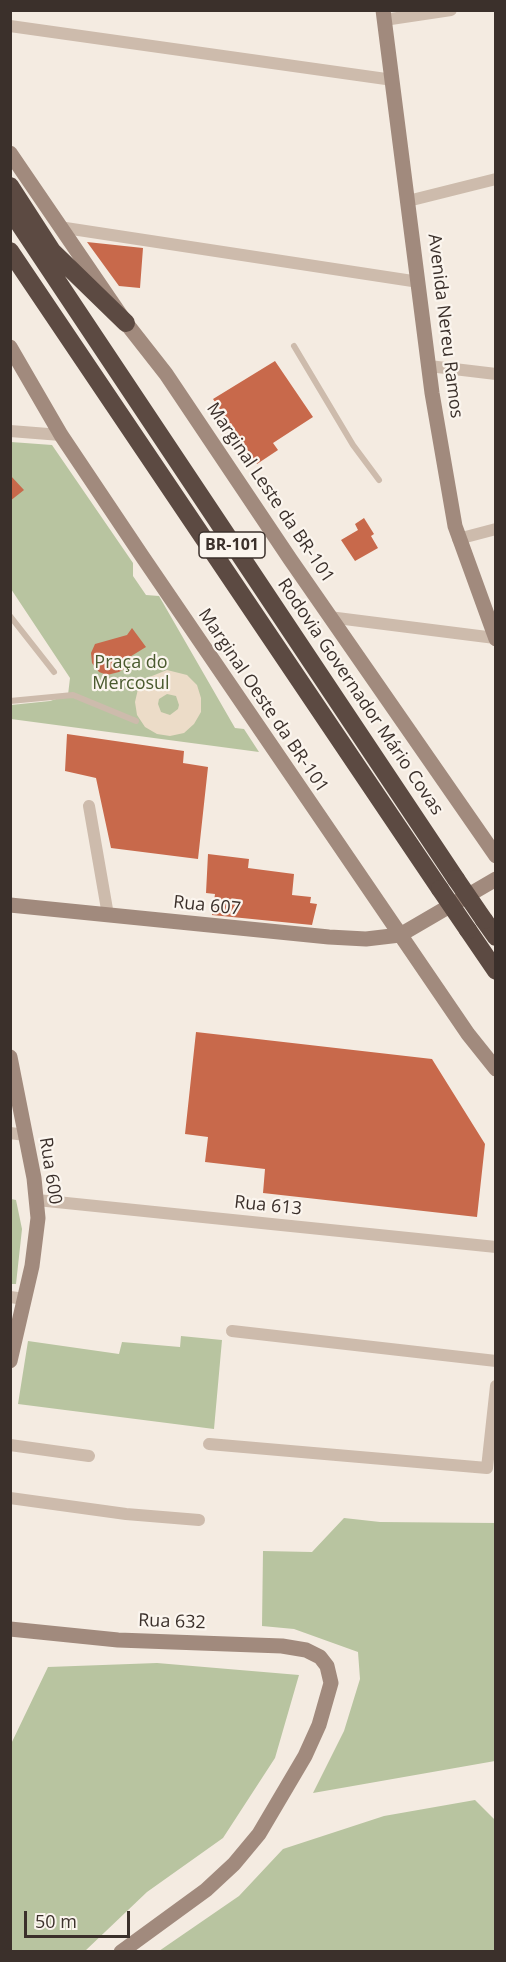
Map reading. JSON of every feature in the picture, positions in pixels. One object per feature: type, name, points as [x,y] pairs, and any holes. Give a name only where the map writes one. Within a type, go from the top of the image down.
[{"type":"highway","points":[[10,186],[52,250],[126,323]]},
{"type":"highway","name":"Rodovia Governador Mário Covas","points":[[10,210],[495,937]]},
{"type":"highway","name":"BR-101","points":[[10,251],[495,971]]},
{"type":"main road","name":"Avenida Nereu Ramos","points":[[384,15],[429,366],[458,538],[495,639]]},
{"type":"main road","name":"Marginal Leste da BR-101","points":[[10,153],[126,323],[166,374],[329,617],[495,856]]},
{"type":"main road","name":"Marginal Oeste da BR-101","points":[[10,347],[62,435],[468,1034],[495,1069]]},
{"type":"main road","points":[[400,934],[495,879]]},
{"type":"main road","name":"Rua 607","points":[[10,905],[329,937],[366,939],[400,934]]},
{"type":"main road","name":"Rua 600","points":[[10,1058],[18,1134],[37,1200],[36,1240],[18,1298],[10,1361]]},
{"type":"main road","name":"Rua 632","points":[[10,1629],[108,1639],[282,1646],[306,1650],[320,1657],[327,1666],[331,1683],[319,1725],[305,1756],[259,1834],[234,1864],[206,1890],[121,1952]]},
{"type":"street","points":[[384,15],[451,10]]},
{"type":"street","points":[[10,26],[393,80]]},
{"type":"street","points":[[408,201],[495,179]]},
{"type":"street","points":[[59,227],[419,282]]},
{"type":"street","points":[[429,366],[495,375]]},
{"type":"street","points":[[10,431],[62,435]]},
{"type":"street","points":[[458,538],[495,529]]},
{"type":"street","points":[[329,617],[495,639]]},
{"type":"street","points":[[89,806],[108,915]]},
{"type":"street","name":"Rua 613","points":[[37,1200],[495,1247]]},
{"type":"street","points":[[232,1331],[495,1361]]},
{"type":"street","points":[[209,1444],[487,1468],[495,1386]]},
{"type":"street","points":[[10,1445],[89,1456]]},
{"type":"street","points":[[10,1498],[126,1514],[199,1520]]},
{"type":"lane","points":[[294,346],[353,445],[379,480]]},
{"type":"lane","points":[[10,616],[54,672]]},
{"type":"lane","points":[[10,701],[73,695],[136,721]]},
{"type":"green space","name":"Praça do Mercosul","points":[[11,442],[52,445],[133,563],[133,576],[146,595],[159,596],[235,728],[244,729],[259,752],[11,719],[11,705],[50,701],[68,695],[70,678],[11,589]]},
{"type":"green space","points":[[11,1199],[16,1200],[22,1229],[16,1284],[11,1284]]},
{"type":"green space","points":[[181,1336],[222,1340],[214,1429],[18,1404],[28,1341],[119,1354],[122,1342],[180,1347]]},
{"type":"green space","points":[[344,1518],[380,1522],[495,1523],[495,1761],[313,1793],[344,1731],[360,1679],[358,1652],[294,1629],[262,1626],[263,1551],[312,1552]]},
{"type":"green space","points":[[157,1663],[299,1675],[275,1758],[223,1838],[147,1892],[85,1951],[11,1951],[11,1744],[48,1667]]},
{"type":"green space","points":[[475,1800],[495,1820],[495,1951],[159,1951],[239,1896],[283,1849],[384,1816]]},
{"type":"shaded area","points":[[167,670],[187,675],[197,685],[201,698],[201,712],[194,724],[184,733],[170,736],[157,734],[145,727],[137,715],[135,702],[138,689],[147,678]],"holes":[[[167,694],[176,696],[178,709],[170,715],[161,712],[159,699]]]},
{"type":"building","points":[[87,242],[143,248],[140,288],[119,286]]},
{"type":"building","points":[[275,361],[313,417],[273,443],[278,450],[257,464],[213,399]]},
{"type":"building","points":[[10,475],[24,490],[10,501]]},
{"type":"building","points":[[364,518],[374,534],[371,536],[378,548],[355,561],[341,540],[358,530],[355,524]]},
{"type":"building","points":[[132,628],[146,647],[128,658],[125,668],[119,672],[107,675],[99,672],[92,663],[91,653],[95,644],[127,635]]},
{"type":"building","points":[[67,734],[184,751],[183,763],[208,767],[198,859],[111,848],[96,778],[65,771]]},
{"type":"building","points":[[208,854],[249,859],[248,868],[294,874],[292,895],[311,897],[310,903],[317,904],[312,925],[212,915],[215,894],[206,893]]},
{"type":"building","points":[[196,1032],[432,1059],[485,1144],[477,1217],[263,1193],[265,1169],[205,1162],[208,1137],[185,1134]]}]
